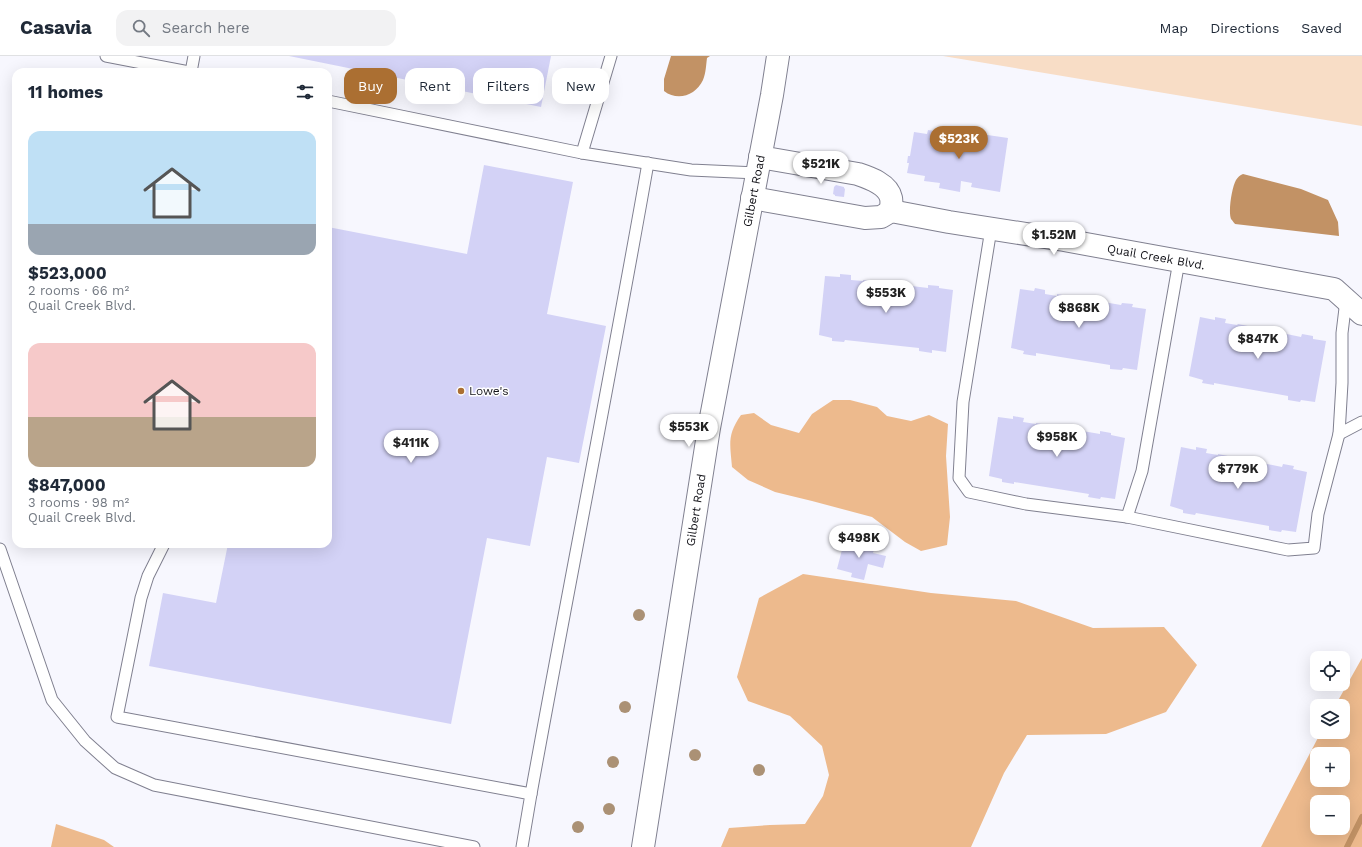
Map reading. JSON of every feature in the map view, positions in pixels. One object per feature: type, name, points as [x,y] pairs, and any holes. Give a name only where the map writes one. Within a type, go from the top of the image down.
[{"type":"street","name":"Gilbert Road","points":[[643,847],[709,428],[778,56]]},
{"type":"street","points":[[758,165],[858,174],[869,178],[889,193],[891,199],[891,211]]},
{"type":"street","name":"Quail Creek Blvd.","points":[[752,198],[865,218],[881,217],[891,211],[991,229],[1064,240],[1334,289],[1356,306]]},
{"type":"lane","points":[[106,56],[169,68]]},
{"type":"lane","points":[[191,68],[194,56]]},
{"type":"lane","points":[[582,153],[611,56]]},
{"type":"lane","points":[[332,102],[582,153],[691,170],[758,165]]},
{"type":"lane","points":[[522,847],[564,611],[620,325],[648,163]]},
{"type":"lane","points":[[991,229],[963,402],[959,478],[969,492],[1026,504],[1127,517],[1288,550],[1314,548],[1318,514],[1338,434],[1342,383],[1342,333],[1356,306]]},
{"type":"lane","points":[[1127,517],[1142,471],[1179,261]]},
{"type":"lane","points":[[1338,434],[1362,422]]},
{"type":"lane","points":[[162,548],[148,576],[141,598],[117,717],[531,794]]},
{"type":"lane","points":[[0,549],[52,700],[85,741],[115,768],[154,785],[474,847]]},
{"type":"shaded area","points":[[671,56],[710,56],[707,58],[703,80],[696,90],[681,96],[675,96],[664,91],[664,79]]},
{"type":"shaded area","points":[[943,56],[1362,56],[1362,126]]},
{"type":"shaded area","points":[[1243,174],[1301,189],[1328,200],[1338,222],[1339,236],[1235,224],[1230,215],[1231,199],[1236,180]]},
{"type":"shaded area","points":[[833,400],[850,400],[877,407],[887,416],[911,421],[929,415],[948,424],[946,456],[950,517],[947,545],[921,551],[905,542],[872,517],[775,492],[748,480],[732,467],[730,446],[731,434],[741,415],[754,413],[771,425],[799,433],[812,414]]},
{"type":"shaded area","points":[[803,574],[931,593],[1016,601],[1093,628],[1164,627],[1197,665],[1166,712],[1106,734],[1027,735],[1004,773],[971,847],[721,847],[729,828],[805,824],[823,796],[829,775],[822,746],[790,716],[748,701],[737,677],[759,598]]},
{"type":"shaded area","points":[[1362,658],[1362,847],[1261,847],[1310,753],[1310,787],[1350,787],[1350,747],[1313,747],[1317,739],[1350,739],[1350,699],[1339,699],[1343,691],[1350,691],[1350,679]]},
{"type":"shaded area","points":[[56,824],[104,840],[114,847],[51,847]]},
{"type":"building","points":[[289,56],[551,56],[544,92],[544,68],[473,68],[473,93],[465,92],[465,68],[405,68],[405,79],[397,78],[397,68],[348,68]]},
{"type":"building","points":[[526,104],[542,104],[541,107]]},
{"type":"building","points":[[928,130],[955,134],[954,139],[973,141],[974,133],[1008,138],[1000,192],[971,187],[972,183],[961,181],[960,192],[939,188],[940,183],[924,181],[925,176],[907,173],[909,163],[907,163],[908,156],[910,156],[914,132],[927,134]]},
{"type":"building","name":"Lowe's","points":[[484,165],[573,182],[547,314],[606,326],[579,463],[547,457],[530,546],[487,538],[451,724],[149,666],[163,593],[216,603],[227,548],[332,548],[332,228],[467,254]]},
{"type":"building","points":[[836,185],[844,187],[844,197],[835,196],[833,194],[834,187]]},
{"type":"building","points":[[840,274],[851,275],[851,280],[863,280],[928,288],[928,285],[939,286],[939,288],[953,290],[946,352],[932,350],[932,353],[919,351],[919,348],[845,340],[844,342],[832,341],[832,338],[819,335],[825,276],[840,277]]},
{"type":"building","points":[[1035,288],[1045,290],[1045,294],[1057,296],[1057,294],[1121,305],[1122,303],[1133,304],[1132,307],[1146,309],[1137,370],[1123,368],[1122,370],[1110,369],[1110,365],[1036,353],[1036,356],[1023,354],[1024,351],[1011,348],[1020,289],[1034,291]]},
{"type":"building","points":[[1200,317],[1215,320],[1215,317],[1226,319],[1225,323],[1238,324],[1301,337],[1302,334],[1313,336],[1313,339],[1326,341],[1315,402],[1288,400],[1288,396],[1214,383],[1214,385],[1202,383],[1203,380],[1189,376]]},
{"type":"building","points":[[1013,416],[1024,418],[1023,422],[1100,434],[1100,431],[1125,438],[1115,499],[1101,497],[1100,499],[1088,497],[1089,494],[1014,482],[1014,484],[1002,482],[1002,479],[989,476],[998,417],[1013,419]]},
{"type":"building","points":[[1181,447],[1196,450],[1196,447],[1207,449],[1206,453],[1282,467],[1283,464],[1294,466],[1293,469],[1307,472],[1296,532],[1269,530],[1269,526],[1196,513],[1195,515],[1183,513],[1183,510],[1170,506]]},
{"type":"building","points":[[859,539],[870,542],[868,549],[874,550],[873,553],[886,556],[883,568],[868,564],[864,580],[851,577],[852,573],[837,569],[844,542],[858,545]]},
{"type":"waterway","points":[[1347,847],[1362,817]]},
{"type":"place","name":"Lowe's","points":[[461,391]]}]
